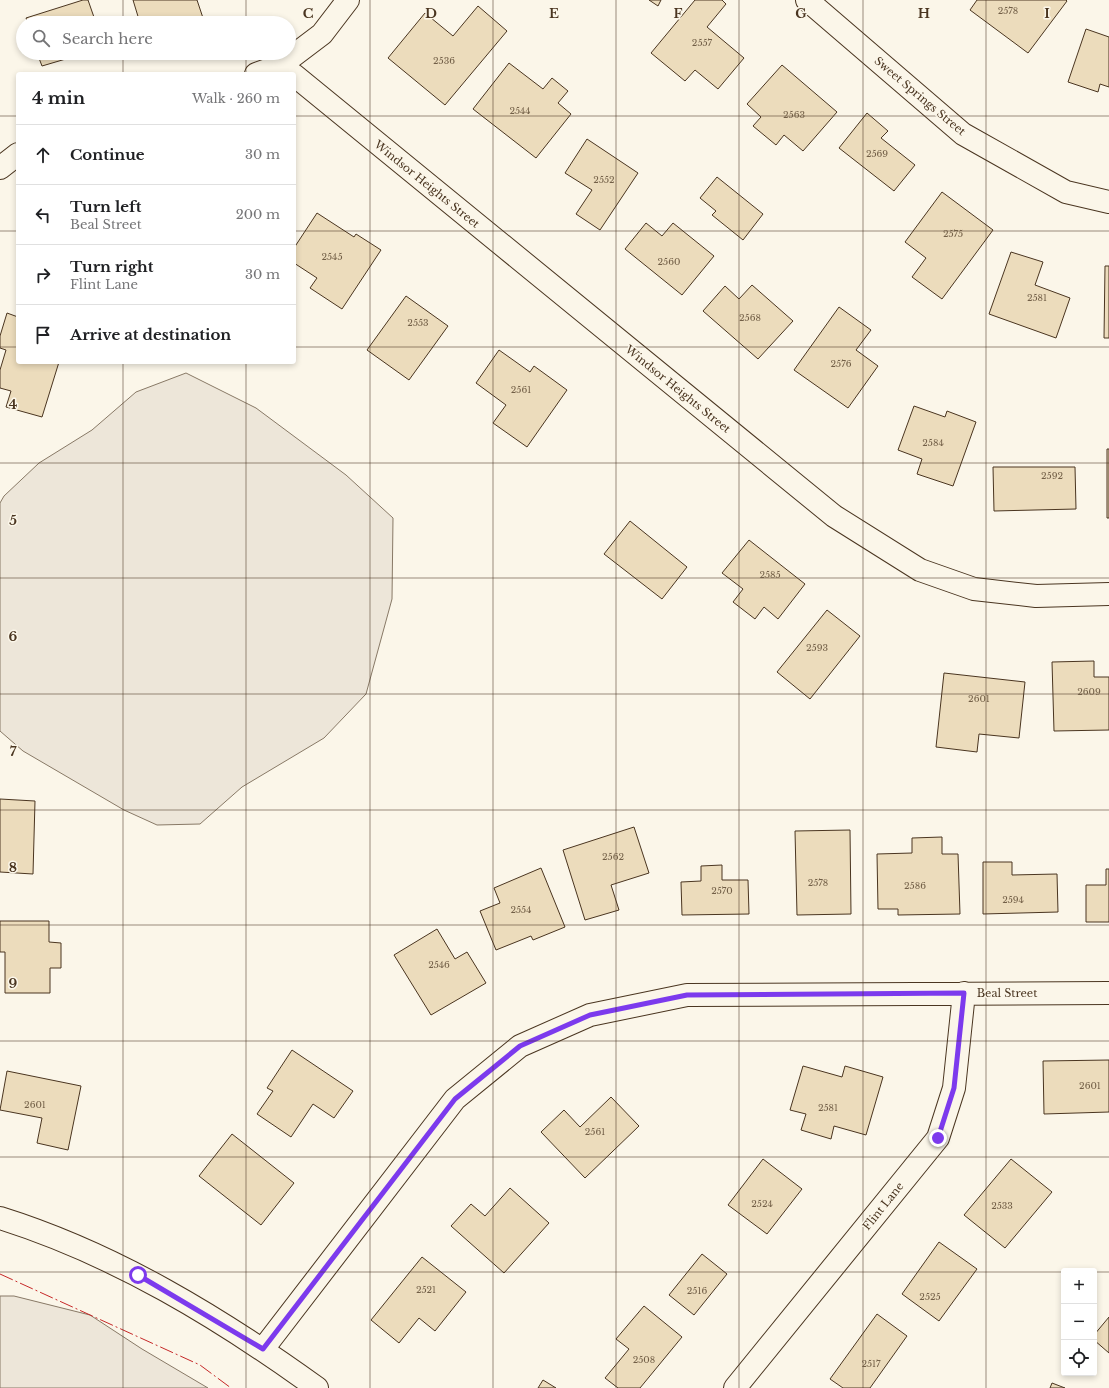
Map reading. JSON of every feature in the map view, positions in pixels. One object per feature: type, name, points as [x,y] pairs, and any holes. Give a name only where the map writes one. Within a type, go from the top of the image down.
[{"type":"street","points":[[278,72],[289,71],[322,34],[348,0]]},
{"type":"street","name":"Sweet Springs Street","points":[[807,0],[963,134],[1066,192],[1109,202]]},
{"type":"street","name":"Windsor Heights Street","points":[[296,77],[840,520],[920,570],[974,589],[1036,596],[1109,594]]},
{"type":"street","points":[[0,168],[16,156]]},
{"type":"street","name":"Flint Lane","points":[[735,1388],[938,1138],[954,1088],[964,993]]},
{"type":"street","name":"Beal Street","points":[[263,1349],[455,1099],[520,1046],[590,1015],[687,995],[1109,993]]},
{"type":"street","points":[[0,1218],[28,1227],[138,1275],[263,1349],[317,1388]]},
{"type":"shaded area","points":[[186,373],[256,408],[346,475],[393,518],[392,599],[366,694],[324,738],[242,787],[200,824],[157,825],[124,810],[23,751],[0,731],[0,503],[4,496],[39,463],[92,430],[136,392]]},
{"type":"shaded area","points":[[0,1296],[14,1296],[90,1315],[142,1349],[208,1388],[0,1388]]},
{"type":"building","points":[[83,0],[88,0],[94,16],[32,16]]},
{"type":"building","points":[[133,0],[197,0],[202,16],[138,16]]},
{"type":"building","points":[[649,0],[661,0],[658,6]]},
{"type":"building","points":[[695,0],[722,0],[726,4],[707,27],[744,58],[718,89],[695,70],[685,81],[651,53]]},
{"type":"building","points":[[977,0],[1067,1],[1028,53],[970,10]]},
{"type":"building","points":[[478,6],[507,31],[445,105],[388,58],[425,13],[453,36]]},
{"type":"building","points":[[1086,29],[1109,37],[1109,87],[1100,84],[1098,92],[1068,82]]},
{"type":"building","points":[[40,60],[62,60],[42,66]]},
{"type":"building","points":[[509,63],[543,89],[552,78],[568,91],[558,103],[571,114],[536,158],[473,109]]},
{"type":"building","points":[[782,65],[837,112],[803,151],[784,135],[776,145],[753,126],[761,117],[747,104]]},
{"type":"building","points":[[867,113],[888,131],[881,138],[915,165],[894,191],[839,148]]},
{"type":"building","points":[[587,139],[638,173],[600,230],[576,214],[592,190],[565,173]]},
{"type":"building","points":[[717,177],[763,214],[743,240],[712,215],[716,211],[700,198]]},
{"type":"building","points":[[942,192],[993,230],[942,299],[912,277],[926,258],[905,242]]},
{"type":"building","points":[[317,213],[354,237],[356,234],[381,250],[342,309],[310,288],[317,278],[296,264],[296,245]]},
{"type":"building","points":[[646,223],[662,236],[673,223],[714,256],[682,295],[625,249]]},
{"type":"building","points":[[1011,252],[1043,262],[1035,285],[1070,298],[1056,338],[989,314]]},
{"type":"building","points":[[1105,266],[1109,266],[1109,338],[1104,338]]},
{"type":"building","points":[[752,285],[793,321],[758,359],[703,311],[725,286],[739,299]]},
{"type":"building","points":[[406,296],[448,326],[409,380],[367,350]]},
{"type":"building","points":[[839,307],[871,330],[856,350],[878,366],[848,408],[794,370]]},
{"type":"building","points":[[7,313],[16,316],[16,364],[58,364],[42,417],[6,407],[11,391],[0,388],[0,370],[6,350],[0,348],[0,336]]},
{"type":"building","points":[[499,350],[530,372],[534,366],[567,390],[527,447],[493,423],[506,405],[476,383]]},
{"type":"building","points":[[914,406],[945,417],[947,411],[976,422],[953,486],[917,474],[922,459],[898,450]]},
{"type":"building","points":[[1107,449],[1109,449],[1109,518],[1107,518]]},
{"type":"building","points":[[993,467],[1075,467],[1076,509],[994,511]]},
{"type":"building","points":[[630,521],[687,567],[662,599],[604,554]]},
{"type":"building","points":[[749,540],[805,584],[778,619],[764,607],[755,619],[733,602],[743,589],[722,573]]},
{"type":"building","points":[[827,610],[860,636],[810,699],[777,672]]},
{"type":"building","points":[[1094,661],[1094,677],[1109,677],[1109,730],[1054,731],[1052,662]]},
{"type":"building","points":[[944,673],[1025,682],[1019,738],[979,734],[977,752],[936,747]]},
{"type":"building","points":[[0,799],[35,801],[33,874],[0,872]]},
{"type":"building","points":[[634,827],[649,873],[611,885],[619,910],[585,920],[563,850]]},
{"type":"building","points":[[850,830],[851,914],[797,915],[795,831]]},
{"type":"building","points":[[942,837],[942,854],[958,854],[960,914],[898,915],[898,909],[878,909],[877,854],[912,853],[912,838]]},
{"type":"building","points":[[983,862],[1012,862],[1012,875],[1057,874],[1058,912],[983,914]]},
{"type":"building","points":[[722,865],[722,880],[748,880],[749,914],[682,915],[681,882],[701,881],[701,866]]},
{"type":"building","points":[[541,868],[565,927],[533,940],[531,936],[496,950],[480,911],[500,903],[494,888]]},
{"type":"building","points":[[1106,869],[1109,869],[1109,922],[1086,922],[1086,885],[1106,885]]},
{"type":"building","points":[[0,921],[49,921],[49,942],[61,943],[61,968],[50,968],[50,993],[5,993],[5,952],[0,952]]},
{"type":"building","points":[[437,929],[455,959],[467,952],[486,983],[431,1015],[394,955]]},
{"type":"building","points":[[292,1050],[353,1091],[334,1118],[313,1104],[291,1137],[257,1114],[273,1091],[267,1088]]},
{"type":"building","points":[[1109,1060],[1109,1112],[1044,1114],[1043,1061]]},
{"type":"building","points":[[803,1066],[842,1077],[845,1066],[883,1077],[866,1135],[834,1126],[831,1139],[801,1130],[806,1114],[790,1110]]},
{"type":"building","points":[[7,1071],[81,1086],[68,1150],[37,1143],[42,1118],[0,1110]]},
{"type":"building","points":[[611,1097],[639,1126],[585,1178],[541,1132],[564,1110],[580,1127]]},
{"type":"building","points":[[232,1134],[294,1183],[261,1225],[199,1176]]},
{"type":"building","points":[[763,1159],[802,1189],[767,1234],[728,1205]]},
{"type":"building","points":[[1011,1159],[1052,1192],[1005,1248],[964,1215]]},
{"type":"building","points":[[510,1188],[549,1223],[504,1273],[451,1226],[471,1204],[485,1216]]},
{"type":"building","points":[[939,1242],[977,1269],[939,1321],[902,1294]]},
{"type":"building","points":[[702,1254],[727,1274],[694,1315],[669,1295]]},
{"type":"building","points":[[422,1257],[466,1292],[435,1331],[419,1318],[399,1343],[371,1320]]},
{"type":"building","points":[[644,1306],[682,1337],[640,1388],[618,1388],[605,1378],[629,1349],[616,1339]]},
{"type":"building","points":[[877,1314],[907,1336],[870,1388],[843,1388],[830,1379]]},
{"type":"building","points":[[1109,1317],[1109,1353],[1097,1343],[1097,1331]]},
{"type":"building","points":[[543,1380],[556,1388],[538,1388]]},
{"type":"building","points":[[1052,1383],[1065,1388],[1050,1388]]},
{"type":"power","points":[[0,1274],[200,1365],[231,1388]]},
{"type":"route","points":[[138,1275],[263,1349],[455,1099],[520,1046],[590,1015],[687,995],[964,993],[954,1088],[938,1138]]}]
